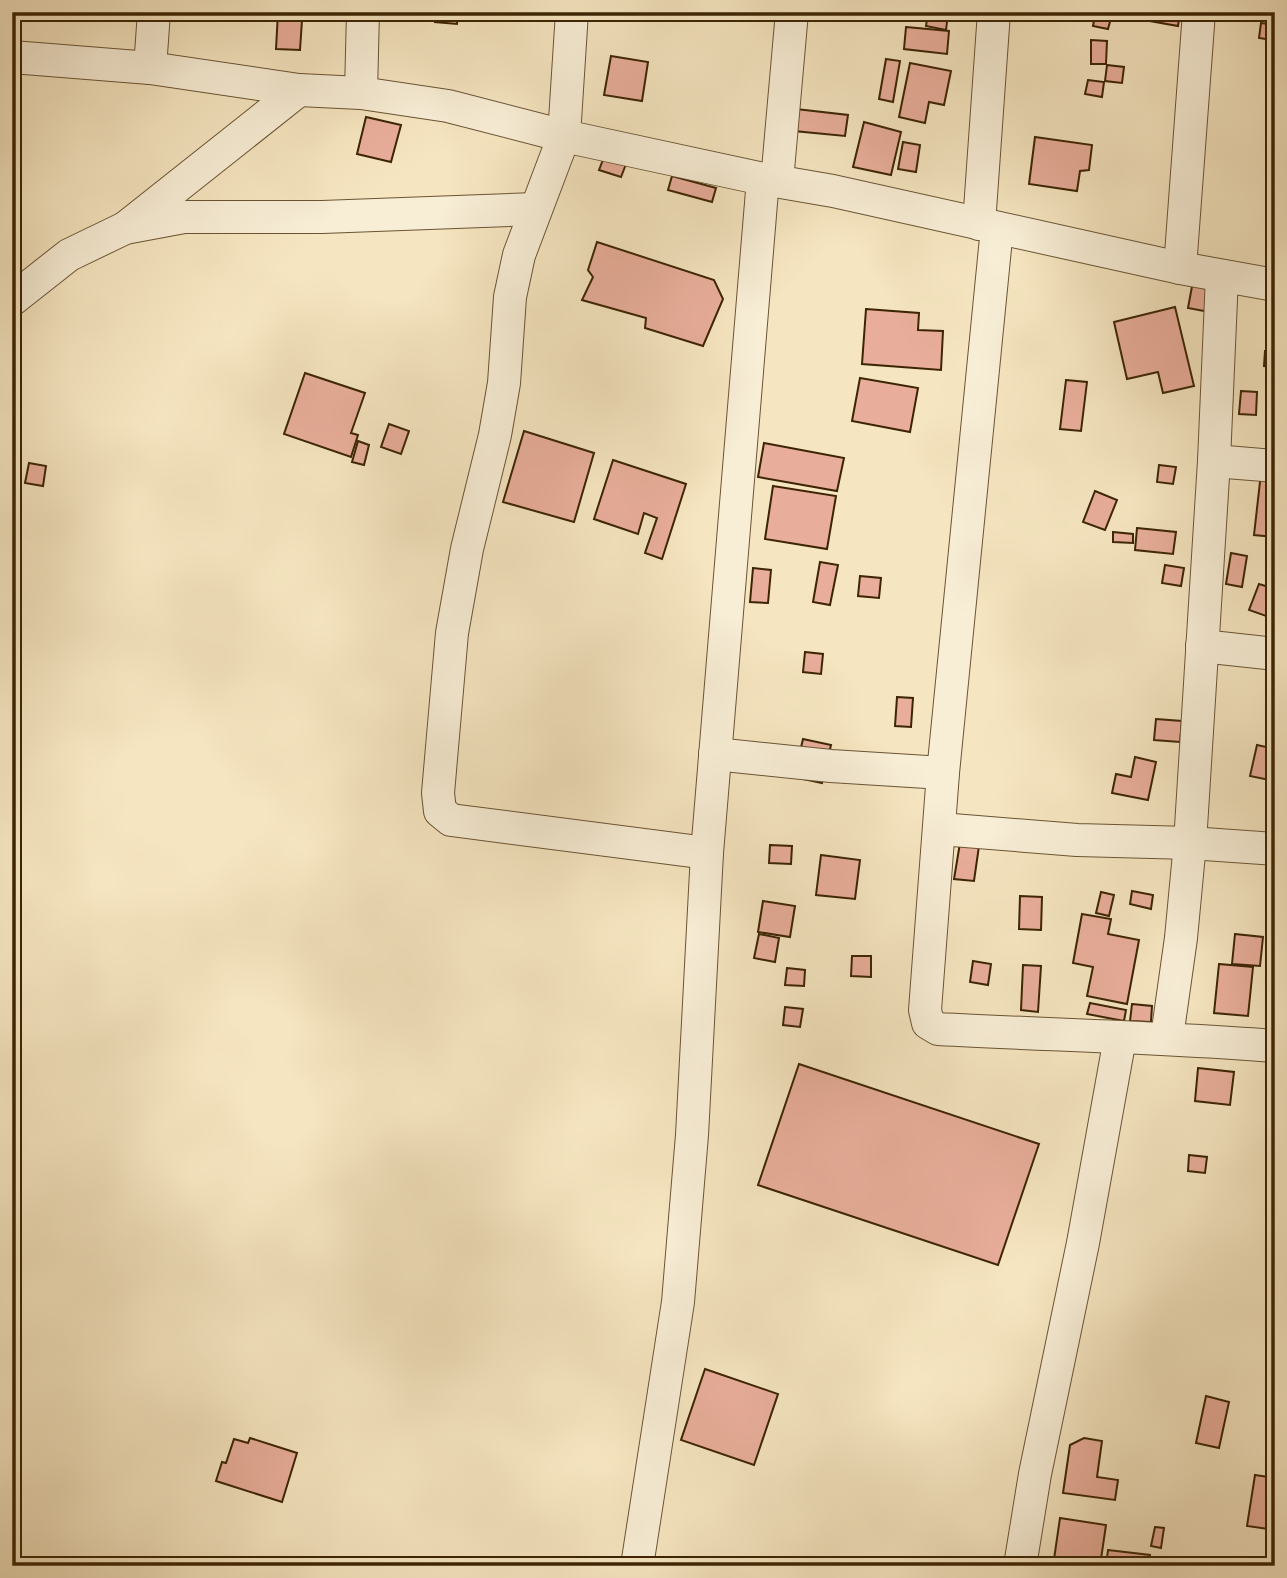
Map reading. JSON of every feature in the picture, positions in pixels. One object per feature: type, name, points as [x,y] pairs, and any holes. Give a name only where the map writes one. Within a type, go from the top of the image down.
[{"type":"street","points":[[150,68],[154,12]]},
{"type":"street","points":[[361,93],[363,12]]},
{"type":"street","points":[[572,12],[564,136],[519,255],[510,297],[504,383],[495,435],[467,549],[453,633],[438,793],[440,811],[451,820],[707,853]]},
{"type":"street","points":[[637,1566],[678,1302],[692,1135],[715,754],[770,180],[792,12]]},
{"type":"street","points":[[995,12],[988,226],[925,1010],[928,1023],[938,1029],[1120,1038],[1167,1037],[1275,1045]]},
{"type":"street","points":[[1180,268],[1199,12]]},
{"type":"street","points":[[12,57],[150,68],[299,90],[361,93],[448,106],[564,136],[846,194],[1180,268],[1275,285]]},
{"type":"street","points":[[12,300],[69,255],[125,228],[299,90]]},
{"type":"street","points":[[125,228],[184,217],[322,218],[535,209]]},
{"type":"street","points":[[1167,1037],[1181,938],[1190,842],[1214,461],[1222,276]]},
{"type":"street","points":[[1214,461],[1275,467]]},
{"type":"street","points":[[1202,646],[1275,654]]},
{"type":"street","points":[[715,754],[831,766],[943,773]]},
{"type":"street","points":[[940,829],[1077,840],[1190,842],[1275,849]]},
{"type":"street","points":[[1020,1566],[1035,1474],[1083,1243],[1120,1038]]},
{"type":"building","points":[[278,12],[291,12],[291,19],[302,20],[300,50],[276,49]]},
{"type":"building","points":[[436,12],[458,12],[457,24],[435,22]]},
{"type":"building","points":[[928,12],[948,14],[946,30],[926,26]]},
{"type":"building","points":[[1139,12],[1180,12],[1178,26],[1138,19]]},
{"type":"building","points":[[1095,15],[1111,18],[1108,29],[1093,26]]},
{"type":"building","points":[[1261,23],[1275,25],[1272,40],[1259,38]]},
{"type":"building","points":[[906,27],[949,31],[947,54],[904,49]]},
{"type":"building","points":[[1091,40],[1107,41],[1106,64],[1091,64]]},
{"type":"building","points":[[611,56],[648,62],[642,101],[604,95]]},
{"type":"building","points":[[886,59],[900,61],[893,102],[879,99]]},
{"type":"building","points":[[910,63],[951,71],[944,105],[929,102],[925,123],[899,117]]},
{"type":"building","points":[[1107,65],[1124,67],[1122,83],[1105,81]]},
{"type":"building","points":[[1088,80],[1104,82],[1102,97],[1085,94]]},
{"type":"building","points":[[796,109],[848,115],[845,136],[794,131]]},
{"type":"building","points":[[366,117],[401,125],[391,162],[357,154]]},
{"type":"building","points":[[864,122],[901,132],[891,175],[853,167]]},
{"type":"building","points":[[1035,137],[1092,145],[1089,170],[1080,171],[1077,191],[1029,184]]},
{"type":"building","points":[[903,142],[920,145],[916,172],[898,169]]},
{"type":"building","points":[[606,152],[628,159],[621,177],[599,170]]},
{"type":"building","points":[[672,176],[716,188],[712,202],[668,190]]},
{"type":"building","points":[[597,242],[714,280],[723,299],[703,346],[645,328],[646,318],[582,300],[593,277],[588,270]]},
{"type":"building","points":[[1193,281],[1220,286],[1215,313],[1188,308]]},
{"type":"building","points":[[1175,307],[1194,386],[1163,393],[1158,372],[1127,379],[1114,322]]},
{"type":"building","points":[[866,309],[919,313],[918,330],[943,331],[941,370],[862,364]]},
{"type":"building","points":[[1265,351],[1275,351],[1275,367],[1264,366]]},
{"type":"building","points":[[305,373],[365,393],[351,433],[358,435],[351,457],[284,434]]},
{"type":"building","points":[[860,378],[918,388],[910,432],[852,421]]},
{"type":"building","points":[[1066,380],[1087,382],[1081,431],[1060,429]]},
{"type":"building","points":[[1241,391],[1257,392],[1256,415],[1239,414]]},
{"type":"building","points":[[389,424],[409,431],[401,454],[381,447]]},
{"type":"building","points":[[524,431],[594,453],[574,522],[503,502]]},
{"type":"building","points":[[358,441],[369,445],[364,465],[352,462]]},
{"type":"building","points":[[764,443],[844,458],[837,491],[758,477]]},
{"type":"building","points":[[613,460],[686,484],[662,559],[645,553],[657,518],[644,513],[638,534],[594,519]]},
{"type":"building","points":[[29,463],[46,466],[43,486],[25,483]]},
{"type":"building","points":[[1159,465],[1176,467],[1173,484],[1157,482]]},
{"type":"building","points":[[1261,473],[1275,474],[1274,537],[1254,535]]},
{"type":"building","points":[[773,486],[836,496],[827,549],[765,539]]},
{"type":"building","points":[[1095,491],[1117,500],[1105,530],[1083,522]]},
{"type":"building","points":[[1137,528],[1176,532],[1173,554],[1135,550]]},
{"type":"building","points":[[1113,532],[1133,534],[1133,543],[1113,542]]},
{"type":"building","points":[[1231,553],[1247,556],[1242,587],[1226,584]]},
{"type":"building","points":[[820,562],[838,565],[830,605],[813,602]]},
{"type":"building","points":[[1165,565],[1184,568],[1181,586],[1162,583]]},
{"type":"building","points":[[753,568],[771,570],[768,603],[750,602]]},
{"type":"building","points":[[860,576],[881,578],[879,598],[858,596]]},
{"type":"building","points":[[1259,584],[1275,589],[1275,619],[1249,610]]},
{"type":"building","points":[[805,652],[823,654],[821,674],[803,672]]},
{"type":"building","points":[[897,697],[913,698],[911,727],[895,726]]},
{"type":"building","points":[[1156,719],[1182,721],[1180,742],[1154,740]]},
{"type":"building","points":[[803,739],[831,745],[822,783],[794,777]]},
{"type":"building","points":[[1257,745],[1275,749],[1275,781],[1250,776]]},
{"type":"building","points":[[1135,757],[1156,762],[1148,800],[1112,793],[1116,774],[1131,777]]},
{"type":"building","points":[[960,843],[979,846],[974,881],[954,879]]},
{"type":"building","points":[[770,845],[792,846],[791,864],[769,863]]},
{"type":"building","points":[[821,855],[860,860],[855,899],[816,895]]},
{"type":"building","points":[[1132,891],[1153,895],[1151,909],[1130,904]]},
{"type":"building","points":[[1101,892],[1114,895],[1109,916],[1096,913]]},
{"type":"building","points":[[1020,896],[1042,897],[1041,930],[1019,929]]},
{"type":"building","points":[[763,901],[795,906],[790,937],[758,932]]},
{"type":"building","points":[[1082,914],[1111,919],[1108,934],[1139,940],[1127,1004],[1087,996],[1093,967],[1073,963]]},
{"type":"building","points":[[759,934],[779,938],[775,962],[754,958]]},
{"type":"building","points":[[1235,934],[1263,937],[1260,966],[1232,964]]},
{"type":"building","points":[[852,956],[871,956],[871,977],[851,976]]},
{"type":"building","points":[[973,961],[991,964],[988,985],[970,982]]},
{"type":"building","points":[[1219,964],[1253,967],[1248,1016],[1214,1013]]},
{"type":"building","points":[[1023,965],[1041,966],[1038,1012],[1021,1010]]},
{"type":"building","points":[[787,968],[805,970],[804,986],[785,985]]},
{"type":"building","points":[[1090,1003],[1126,1010],[1124,1021],[1087,1014]]},
{"type":"building","points":[[1132,1004],[1152,1006],[1151,1022],[1130,1021]]},
{"type":"building","points":[[785,1007],[803,1009],[800,1027],[783,1025]]},
{"type":"building","points":[[799,1064],[1039,1144],[998,1265],[758,1185]]},
{"type":"building","points":[[1198,1068],[1234,1072],[1230,1105],[1195,1101]]},
{"type":"building","points":[[1189,1155],[1207,1157],[1205,1173],[1188,1171]]},
{"type":"building","points":[[705,1369],[778,1394],[754,1465],[681,1440]]},
{"type":"building","points":[[1206,1396],[1229,1402],[1219,1448],[1196,1443]]},
{"type":"building","points":[[250,1438],[297,1453],[282,1502],[216,1481],[222,1462],[226,1463],[234,1439],[248,1443]]},
{"type":"building","points":[[1084,1438],[1102,1441],[1097,1477],[1118,1480],[1115,1500],[1063,1493],[1070,1445]]},
{"type":"building","points":[[1255,1475],[1275,1478],[1275,1530],[1247,1526]]},
{"type":"building","points":[[1060,1518],[1106,1525],[1100,1566],[1053,1566]]},
{"type":"building","points":[[1155,1527],[1164,1528],[1161,1548],[1151,1546]]},
{"type":"building","points":[[1108,1550],[1150,1555],[1149,1566],[1106,1566]]}]
